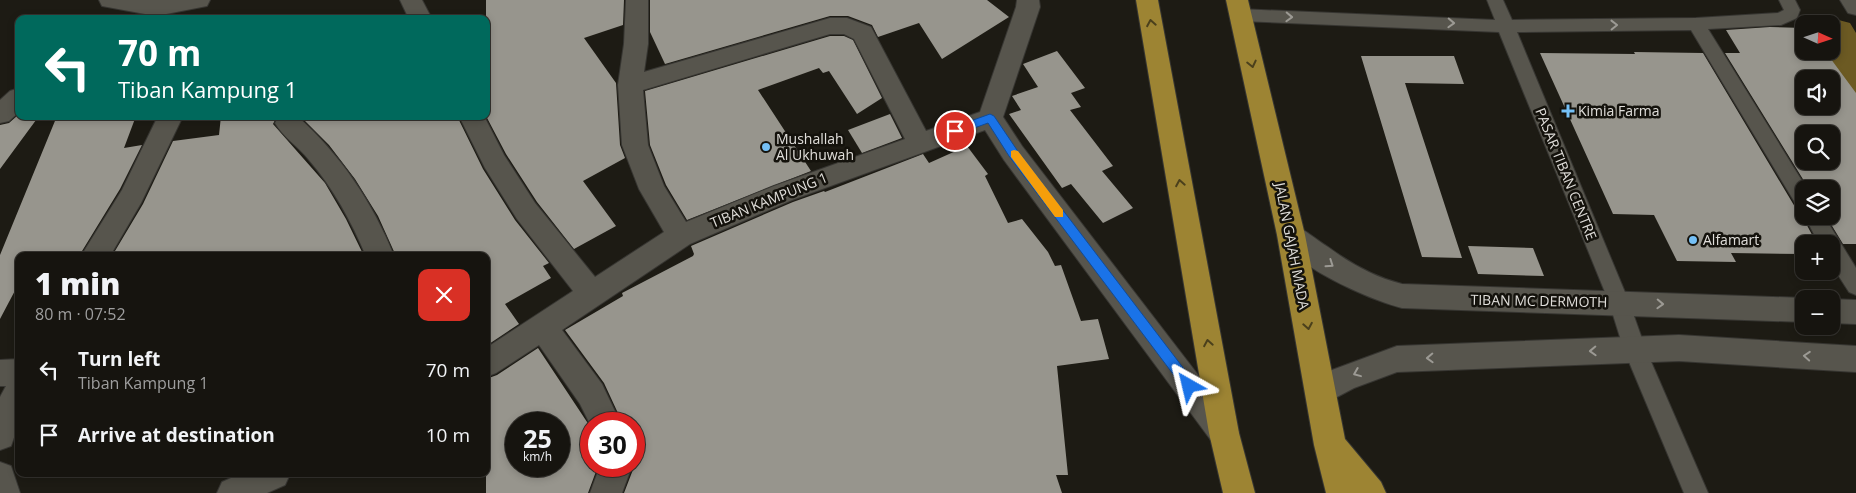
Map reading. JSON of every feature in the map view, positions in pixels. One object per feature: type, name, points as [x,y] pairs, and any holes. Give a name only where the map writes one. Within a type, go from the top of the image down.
[{"type":"highway","points":[[1147,0],[1233,491]]},
{"type":"highway","name":"JALAN GAJAH MADA","points":[[1238,7],[1292,235],[1330,445],[1342,493]]},
{"type":"highway","points":[[1330,445],[1370,493]]},
{"type":"street","points":[[110,0],[147,14],[199,0]]},
{"type":"street","points":[[206,15],[211,0]]},
{"type":"street","points":[[411,0],[419,15]]},
{"type":"street","points":[[637,0],[636,44],[630,85],[636,145],[652,189],[680,236]]},
{"type":"street","points":[[1028,0],[1028,7],[990,118],[1013,153],[1224,433]]},
{"type":"street","points":[[1851,0],[1856,7]]},
{"type":"street","points":[[630,85],[830,26],[847,26],[863,33],[920,143]]},
{"type":"street","points":[[0,114],[15,101]]},
{"type":"street","name":"TIBAN KAMPUNG 1","points":[[490,362],[544,328],[680,236],[783,193],[990,118]]},
{"type":"street","points":[[97,252],[132,196],[169,120]]},
{"type":"street","points":[[473,120],[494,161],[526,211],[592,294]]},
{"type":"street","points":[[288,123],[307,139],[366,220],[378,252]]},
{"type":"street","name":"TIBAN MC DERMOTH","points":[[1292,235],[1346,275],[1382,292],[1396,295],[1491,301],[1618,302],[1795,310]]},
{"type":"street","points":[[1840,311],[1856,312]]},
{"type":"street","points":[[544,328],[591,394],[600,412]]},
{"type":"street","points":[[1320,392],[1343,379],[1397,359],[1679,348],[1856,359]]},
{"type":"street","points":[[0,372],[15,372]]},
{"type":"street","points":[[0,436],[3,424],[15,398]]},
{"type":"street","points":[[0,477],[4,493]]},
{"type":"street","points":[[233,493],[268,477]]},
{"type":"street","points":[[606,493],[612,477]]},
{"type":"lane","name":"PASAR TIBAN CENTRE","points":[[1495,0],[1618,302],[1635,350],[1696,493]]},
{"type":"lane","points":[[1238,7],[1506,26],[1696,24],[1781,19],[1789,7]]},
{"type":"lane","points":[[1696,24],[1795,186]]},
{"type":"lane","points":[[1840,260],[1856,286]]},
{"type":"building","points":[[486,0],[624,0],[623,25],[584,38],[616,83],[620,145],[625,158],[583,181],[616,226],[574,249],[537,202],[506,154],[488,120],[490,120],[490,15],[486,15]]},
{"type":"building","points":[[650,0],[987,0],[1009,17],[942,59],[919,23],[878,37],[872,25],[848,16],[830,16],[665,64],[650,32]]},
{"type":"building","points":[[1770,27],[1795,28],[1795,60],[1832,60],[1839,70],[1795,70],[1795,115],[1840,115],[1840,71],[1856,93],[1856,244],[1843,244],[1840,235],[1838,235],[1831,225],[1840,225],[1840,180],[1803,180],[1797,170],[1840,170],[1840,125],[1795,125],[1795,166],[1725,53],[1740,53],[1726,30]]},
{"type":"building","points":[[830,36],[844,36],[853,40],[882,98],[857,114],[829,71],[823,73],[819,68],[758,90],[811,171],[687,220],[666,185],[650,145],[645,91]]},
{"type":"building","points":[[1057,51],[1085,88],[1071,93],[1081,107],[1070,110],[1113,166],[1102,171],[1133,208],[1103,223],[1071,184],[1062,188],[1009,114],[1021,110],[1012,96],[1038,87],[1023,64]]},
{"type":"building","points":[[1634,52],[1703,53],[1795,207],[1795,225],[1807,225],[1812,235],[1795,235],[1795,254],[1731,253],[1736,262],[1677,261],[1654,215],[1613,214],[1540,53],[1635,54]]},
{"type":"building","points":[[1361,56],[1454,56],[1464,84],[1405,83],[1462,258],[1422,257]]},
{"type":"building","points":[[890,114],[902,138],[862,153],[848,130]]},
{"type":"building","points":[[15,118],[15,120],[36,120],[0,169],[0,125],[9,123]]},
{"type":"building","points":[[55,120],[134,120],[124,148],[142,145],[120,189],[81,252],[15,252],[15,291],[0,319],[0,255]]},
{"type":"building","points":[[221,120],[275,120],[273,124],[325,183],[362,252],[114,252],[143,204],[173,141],[219,135]]},
{"type":"building","points":[[304,120],[459,120],[483,169],[515,220],[549,263],[543,266],[551,278],[505,304],[519,324],[490,343],[490,252],[394,252],[378,216],[355,179],[329,145]]},
{"type":"building","points":[[967,146],[988,174],[985,176],[1008,223],[1022,219],[1048,252],[1055,266],[1061,265],[1081,321],[1098,319],[1109,359],[1057,366],[1068,475],[1056,475],[1062,493],[624,493],[630,477],[645,477],[645,412],[617,412],[604,383],[565,330],[623,296],[622,293],[693,256],[691,246],[793,202],[825,192],[923,154],[929,163]]},
{"type":"building","points":[[1468,246],[1533,248],[1544,276],[1478,274]]},
{"type":"building","points":[[538,348],[580,412],[580,477],[594,477],[588,493],[486,493],[486,477],[490,477],[490,378],[497,375]]},
{"type":"waterway","points":[[1840,50],[1856,75]]},
{"type":"slow traffic","points":[[1014,154],[1059,213]]},
{"type":"place","name":"Kimia Farma","points":[[1568,111]]},
{"type":"place","name":"Mushallah Al Ukhuwah","points":[[766,147]]},
{"type":"place","name":"Alfamart","points":[[1693,240]]},
{"type":"route","points":[[955,131],[990,118],[1013,153],[1189,386]]}]
